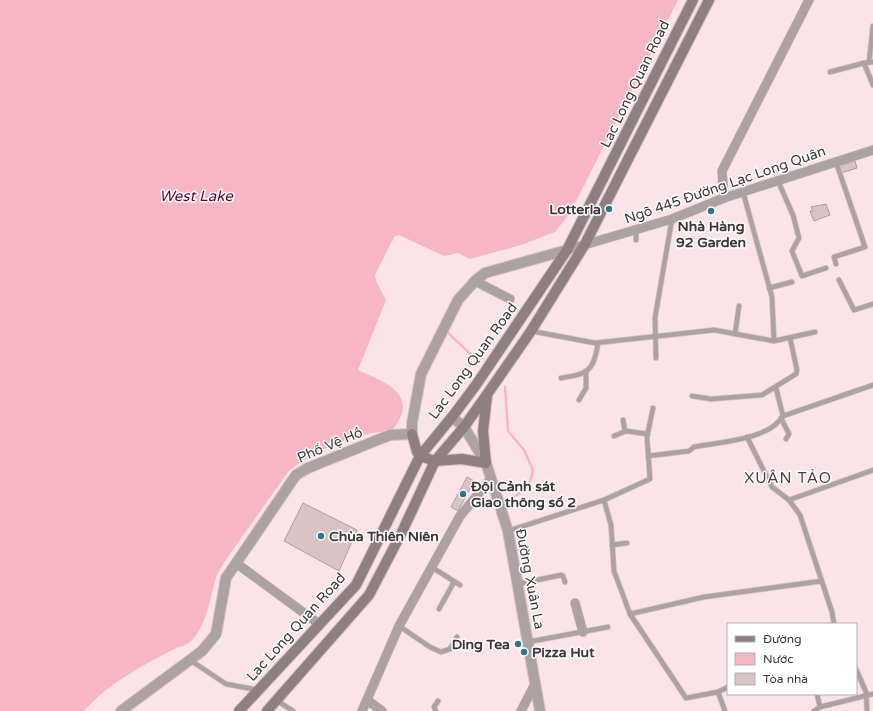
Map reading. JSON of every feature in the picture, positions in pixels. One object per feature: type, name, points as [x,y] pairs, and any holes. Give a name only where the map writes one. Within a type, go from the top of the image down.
[{"type":"main road","name":"Lac Long Quan Road","points":[[239,711],[356,585],[420,456],[452,417],[567,250],[693,0]]},
{"type":"main road","name":"Lac Long Quan Road","points":[[267,711],[369,595],[402,532],[435,461],[464,427],[531,331],[585,244],[709,0]]},
{"type":"main road","points":[[412,434],[417,452],[420,456],[435,461],[462,459],[486,463],[483,431],[488,393]]},
{"type":"street","points":[[724,198],[722,171],[809,0]]},
{"type":"street","name":"Ngõ 445 Đường Lạc Long Quân","points":[[567,250],[585,244],[636,235],[724,198],[873,150]]},
{"type":"street","points":[[412,434],[412,423],[421,374],[458,300],[475,281],[485,273],[567,250]]},
{"type":"street","points":[[475,281],[510,299]]},
{"type":"street","name":"Đường Xuân La","points":[[452,417],[464,427],[486,463],[490,480],[508,531],[540,711]]},
{"type":"street","name":"Phố Vệ Hồ","points":[[121,711],[202,651],[216,634],[223,586],[226,578],[292,480],[302,470],[390,435],[412,434]]},
{"type":"street","points":[[362,711],[399,626],[433,568],[460,516],[490,480]]},
{"type":"street","points":[[236,563],[319,624]]},
{"type":"street","points":[[574,603],[583,632]]},
{"type":"street","points":[[521,711],[535,684]]},
{"type":"street","points":[[367,700],[382,711]]},
{"type":"lane","points":[[830,72],[871,62],[873,26]]},
{"type":"lane","points":[[864,63],[873,85]]},
{"type":"lane","points":[[836,162],[865,247],[834,256],[836,264]]},
{"type":"lane","points":[[778,181],[793,215],[799,238],[792,251],[802,276],[826,268]]},
{"type":"lane","points":[[743,192],[772,297],[774,341]]},
{"type":"lane","points":[[656,358],[657,336],[655,318],[672,219]]},
{"type":"lane","points":[[839,280],[854,310],[873,304]]},
{"type":"lane","points":[[769,288],[792,282]]},
{"type":"lane","points":[[735,334],[739,306]]},
{"type":"lane","points":[[531,331],[598,343],[714,330],[774,341],[815,332]]},
{"type":"lane","points":[[692,396],[711,399],[762,395],[776,388],[793,377],[797,370],[790,338]]},
{"type":"lane","points":[[579,400],[586,388],[586,372],[596,352],[598,343]]},
{"type":"lane","points":[[561,378],[582,375],[586,372]]},
{"type":"lane","points":[[648,456],[689,451],[694,447],[747,437],[767,431],[782,417],[873,385]]},
{"type":"lane","points":[[776,388],[782,417],[789,434],[786,439]]},
{"type":"lane","points":[[508,531],[604,500],[650,479],[648,434],[653,408]]},
{"type":"lane","points":[[623,420],[625,431]]},
{"type":"lane","points":[[614,436],[625,431],[648,434]]},
{"type":"lane","points":[[747,437],[772,488],[789,500],[800,515],[832,612],[834,623]]},
{"type":"lane","points":[[789,500],[873,470]]},
{"type":"lane","points":[[604,500],[611,525],[614,571],[630,614],[686,698],[718,692],[727,688]]},
{"type":"lane","points":[[612,545],[627,543]]},
{"type":"lane","points":[[433,568],[460,585]]},
{"type":"lane","points":[[518,584],[561,575],[563,576],[565,582]]},
{"type":"lane","points":[[630,614],[704,597],[822,581]]},
{"type":"lane","points":[[439,609],[454,582]]},
{"type":"lane","points":[[399,626],[430,647],[441,652],[450,649],[457,637]]},
{"type":"lane","points":[[528,642],[608,627]]},
{"type":"lane","points":[[190,660],[226,684],[258,690]]},
{"type":"lane","points":[[857,671],[866,692],[865,697],[867,711]]},
{"type":"lane","points":[[718,692],[725,711]]},
{"type":"lane","points":[[814,711],[820,707],[835,702],[865,697],[873,694]]},
{"type":"lane","points":[[818,695],[820,707]]},
{"type":"lane","points":[[276,700],[293,711]]},
{"type":"lane","points":[[436,711],[434,707],[438,701]]},
{"type":"water","name":"West Lake","points":[[0,0],[678,0],[570,213],[555,232],[521,245],[470,259],[458,253],[444,256],[399,235],[394,237],[375,275],[376,281],[386,300],[358,370],[391,387],[402,400],[403,408],[400,418],[394,428],[383,432],[369,433],[325,448],[305,459],[288,472],[219,571],[204,619],[194,638],[187,644],[178,647],[128,675],[94,700],[84,711],[0,711]]},
{"type":"building","points":[[855,161],[857,168],[841,173],[839,166]]},
{"type":"building","points":[[826,204],[830,215],[814,221],[810,211],[813,211],[811,207]]},
{"type":"building","name":"Đội Cảnh sát Giao thông số 2","points":[[467,477],[474,481],[458,511],[451,507]]},
{"type":"building","name":"Chùa Thiên Niên","points":[[303,503],[357,530],[339,571],[284,541]]},
{"type":"waterway","points":[[447,332],[479,362]]},
{"type":"waterway","points":[[505,387],[508,431],[524,450],[533,470],[529,487],[512,498]]},
{"type":"place","name":"Lotteria","points":[[609,209]]},
{"type":"place","name":"Nhà Hàng 92 Garden","points":[[711,211]]},
{"type":"place","name":"Đội Cảnh sát Giao thông số 2","points":[[463,494]]},
{"type":"place","name":"Chùa Thiên Niên","points":[[321,536]]},
{"type":"place","name":"Ding Tea","points":[[518,644]]},
{"type":"place","name":"Pizza Hut","points":[[524,652]]},
{"type":"district","name":"XUÂN TẢO","points":[[788,478]]}]
